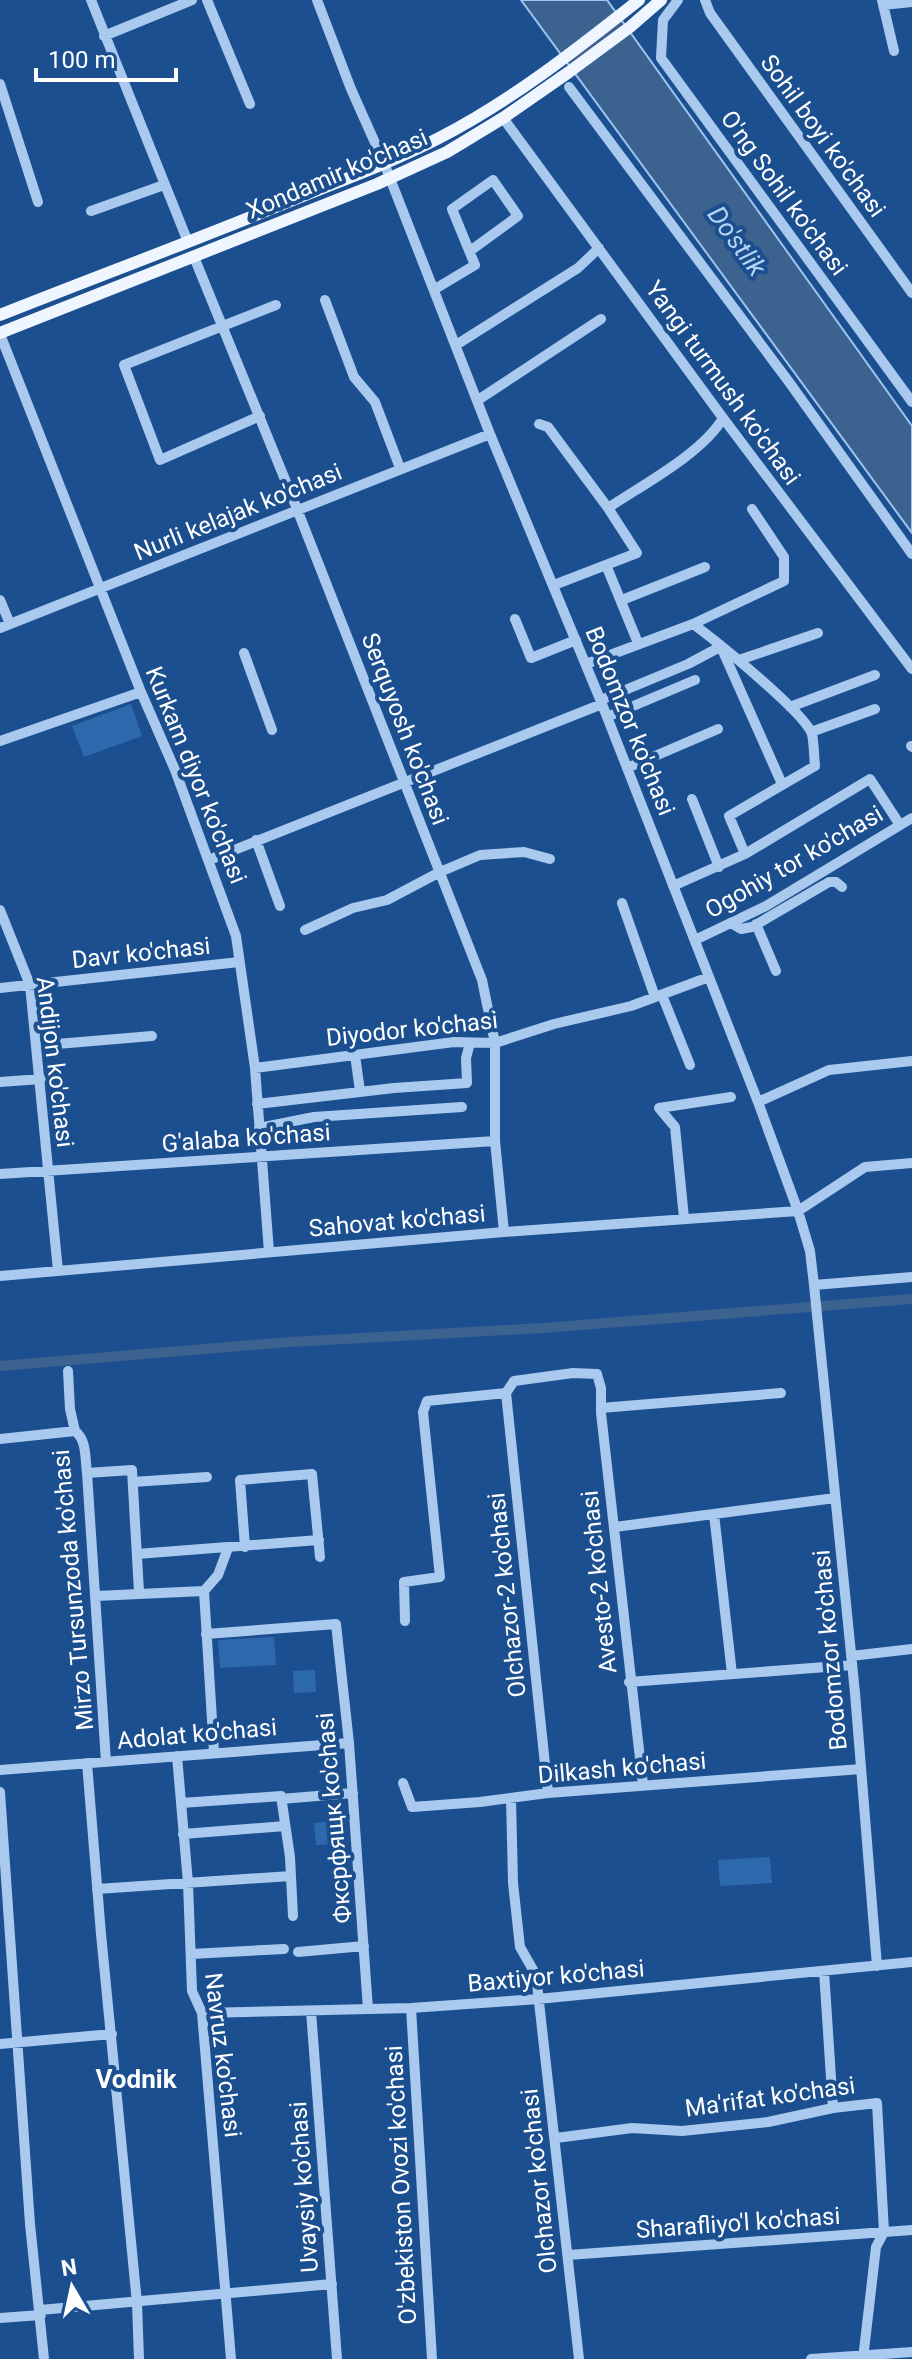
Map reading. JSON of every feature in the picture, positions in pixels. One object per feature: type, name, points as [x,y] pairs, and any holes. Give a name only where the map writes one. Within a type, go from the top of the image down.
[{"type":"main road","name":"Xondamir ko'chasi","points":[[0,315],[384,163],[441,137],[560,61],[639,0]]},
{"type":"main road","name":"Xondamir ko'chasi","points":[[0,334],[390,178],[447,152],[569,72],[661,0]]},
{"type":"street","points":[[91,0],[188,242]]},
{"type":"street","points":[[104,36],[192,0]]},
{"type":"street","points":[[207,0],[250,104]]},
{"type":"street","points":[[317,0],[384,163]]},
{"type":"street","name":"O'ng Sohil ko'chasi","points":[[678,0],[663,20],[661,58],[912,402]]},
{"type":"street","name":"Sohil boyi ko'chasi","points":[[705,0],[710,13],[912,293]]},
{"type":"street","points":[[894,51],[883,2],[912,2]]},
{"type":"street","points":[[0,84],[38,202]]},
{"type":"street","points":[[569,87],[789,382],[912,554]]},
{"type":"street","name":"Yangi turmush ko'chasi","points":[[503,118],[912,669]]},
{"type":"street","name":"Bodomzor ko'chasi","points":[[384,163],[490,434],[602,702],[758,1102],[810,1251],[852,1661],[877,1966]]},
{"type":"street","points":[[435,289],[475,265],[452,209],[493,180],[518,216],[470,251]]},
{"type":"street","points":[[91,211],[164,185]]},
{"type":"street","points":[[456,345],[578,268],[599,248]]},
{"type":"street","name":"Serquyosh ko'chasi","points":[[194,257],[405,780],[482,980],[495,1043],[495,1141],[504,1232]]},
{"type":"street","points":[[325,300],[354,377],[375,402],[400,468]]},
{"type":"street","points":[[260,416],[160,460],[124,365],[276,305]]},
{"type":"street","points":[[478,400],[601,319]]},
{"type":"street","name":"Kurkam diyor ko'chasi","points":[[0,334],[209,860],[236,936],[255,1068],[269,1252]]},
{"type":"street","points":[[608,508],[698,447],[723,418]]},
{"type":"street","points":[[539,424],[548,427],[637,553],[554,585]]},
{"type":"street","name":"Nurli kelajak ko'chasi","points":[[5,626],[490,434]]},
{"type":"street","points":[[586,664],[693,624],[784,581],[784,557],[752,509]]},
{"type":"street","points":[[606,565],[638,643]]},
{"type":"street","points":[[622,600],[705,567]]},
{"type":"street","points":[[0,600],[5,626]]},
{"type":"street","points":[[515,619],[531,658],[576,640]]},
{"type":"street","points":[[693,624],[739,660],[790,707],[811,732],[815,766],[729,816],[745,854]]},
{"type":"street","points":[[739,660],[818,633]]},
{"type":"street","points":[[209,860],[602,702],[688,664],[719,644]]},
{"type":"street","points":[[719,644],[782,784]]},
{"type":"street","points":[[244,653],[272,730]]},
{"type":"street","points":[[790,707],[875,675]]},
{"type":"street","points":[[607,717],[695,680]]},
{"type":"street","points":[[0,741],[141,692]]},
{"type":"street","points":[[811,732],[875,709]]},
{"type":"street","points":[[627,768],[718,729]]},
{"type":"street","points":[[673,886],[745,854],[870,779],[900,825]]},
{"type":"street","points":[[692,799],[719,867]]},
{"type":"street","name":"Ogohiy tor ko'chasi","points":[[695,940],[766,906],[912,818]]},
{"type":"street","points":[[256,840],[280,906]]},
{"type":"street","points":[[305,930],[353,908],[387,900],[480,855],[524,852],[550,859]]},
{"type":"street","points":[[731,923],[741,929],[756,924],[829,882],[836,882],[842,887]]},
{"type":"street","points":[[622,903],[658,996],[690,1065]]},
{"type":"street","name":"Andijon ko'chasi","points":[[0,910],[30,985],[58,1271]]},
{"type":"street","points":[[756,924],[776,971]]},
{"type":"street","name":"Davr ko'chasi","points":[[0,988],[239,962]]},
{"type":"street","name":"Diyodor ko'chasi","points":[[255,1068],[454,1042],[495,1043],[658,996],[709,977]]},
{"type":"street","points":[[57,1044],[152,1036]]},
{"type":"street","points":[[257,1104],[360,1091],[467,1083],[466,1058],[470,1043]]},
{"type":"street","points":[[355,1055],[360,1091]]},
{"type":"street","points":[[758,1102],[829,1070],[912,1061]]},
{"type":"street","points":[[0,1082],[41,1079]]},
{"type":"street","points":[[684,1218],[675,1127],[659,1108],[731,1097]]},
{"type":"street","points":[[259,1128],[314,1117],[462,1107]]},
{"type":"street","name":"G'alaba ko'chasi","points":[[0,1174],[495,1141]]},
{"type":"street","points":[[798,1211],[865,1167],[912,1163]]},
{"type":"street","name":"Sahovat ko'chasi","points":[[0,1276],[504,1232],[798,1211]]},
{"type":"street","points":[[815,1290],[912,1277]]},
{"type":"street","name":"Mirzo Tursunzoda ko'chasi","points":[[68,1371],[70,1409],[75,1431],[81,1435],[84,1445],[87,1473],[106,1762]]},
{"type":"street","name":"Avesto-2 ko'chasi","points":[[506,1393],[514,1381],[573,1373],[597,1374],[601,1388],[629,1682],[643,1785]]},
{"type":"street","points":[[405,1621],[404,1582],[440,1577],[423,1412],[427,1401],[506,1393]]},
{"type":"street","name":"Olchazor-2 ko'chasi","points":[[506,1393],[548,1793]]},
{"type":"street","points":[[601,1408],[781,1393]]},
{"type":"street","points":[[0,1439],[75,1431]]},
{"type":"street","points":[[87,1473],[132,1470],[139,1592]]},
{"type":"street","points":[[245,1547],[240,1480],[312,1474],[320,1557]]},
{"type":"street","points":[[133,1482],[207,1477]]},
{"type":"street","points":[[615,1527],[835,1498]]},
{"type":"street","points":[[714,1514],[732,1674]]},
{"type":"street","points":[[137,1554],[319,1540]]},
{"type":"street","points":[[214,1752],[204,1591],[218,1575],[228,1548]]},
{"type":"street","points":[[96,1596],[204,1591]]},
{"type":"street","name":"Фксрфящк ko'chasi","points":[[206,1634],[336,1624],[349,1743],[368,2009]]},
{"type":"street","points":[[629,1682],[852,1661],[912,1649]]},
{"type":"street","name":"Adolat ko'chasi","points":[[0,1770],[349,1743]]},
{"type":"street","name":"Navruz ko'chasi","points":[[177,1756],[188,1883],[192,1991],[202,2013],[231,2359]]},
{"type":"street","name":"Mirzo Tursunzoda ko'chasi","points":[[87,1763],[137,2303],[139,2359]]},
{"type":"street","name":"Dilkash ko'chasi","points":[[403,1783],[412,1807],[548,1793],[861,1769]]},
{"type":"street","points":[[0,1792],[30,2224],[44,2359]]},
{"type":"street","points":[[181,1803],[353,1793]]},
{"type":"street","points":[[281,1797],[293,1916]]},
{"type":"street","name":"Olchazor ko'chasi","points":[[511,1798],[513,1883],[520,1947],[536,1975],[579,2359]]},
{"type":"street","points":[[183,1834],[285,1826]]},
{"type":"street","points":[[97,1889],[291,1876]]},
{"type":"street","points":[[298,1952],[364,1946]]},
{"type":"street","points":[[191,1954],[284,1949]]},
{"type":"street","name":"Baxtiyor ko'chasi","points":[[202,2013],[411,2008],[538,1999],[912,1962]]},
{"type":"street","points":[[824,1971],[833,2108]]},
{"type":"street","name":"O'zbekiston Ovozi ko'chasi","points":[[411,2008],[432,2359]]},
{"type":"street","name":"Uvaysiy ko'chasi","points":[[311,2011],[337,2359]]},
{"type":"street","points":[[0,2044],[112,2034]]},
{"type":"street","name":"Ma'rifat ko'chasi","points":[[556,2138],[632,2128],[682,2131],[768,2122],[833,2108],[877,2103],[884,2232],[876,2247],[863,2357]]},
{"type":"street","name":"Sharafliyo'l ko'chasi","points":[[568,2255],[912,2230]]},
{"type":"street","points":[[0,2318],[332,2284]]},
{"type":"street","points":[[811,2359],[912,2352]]},
{"type":"shaded area","points":[[131,704],[142,736],[84,757],[72,726]]},
{"type":"shaded area","points":[[274,1637],[276,1665],[220,1668],[218,1640]]},
{"type":"shaded area","points":[[315,1670],[316,1692],[294,1693],[293,1671]]},
{"type":"shaded area","points":[[336,1821],[338,1844],[316,1845],[314,1823]]},
{"type":"shaded area","points":[[770,1857],[772,1883],[720,1886],[718,1860]]},
{"type":"water","name":"Do'stlik","points":[[521,0],[607,0],[912,426],[912,533]]},
{"type":"waterway","points":[[0,1366],[290,1342],[543,1328],[912,1299]]},
{"type":"district","name":"Vodnik","points":[[136,2079]]}]
